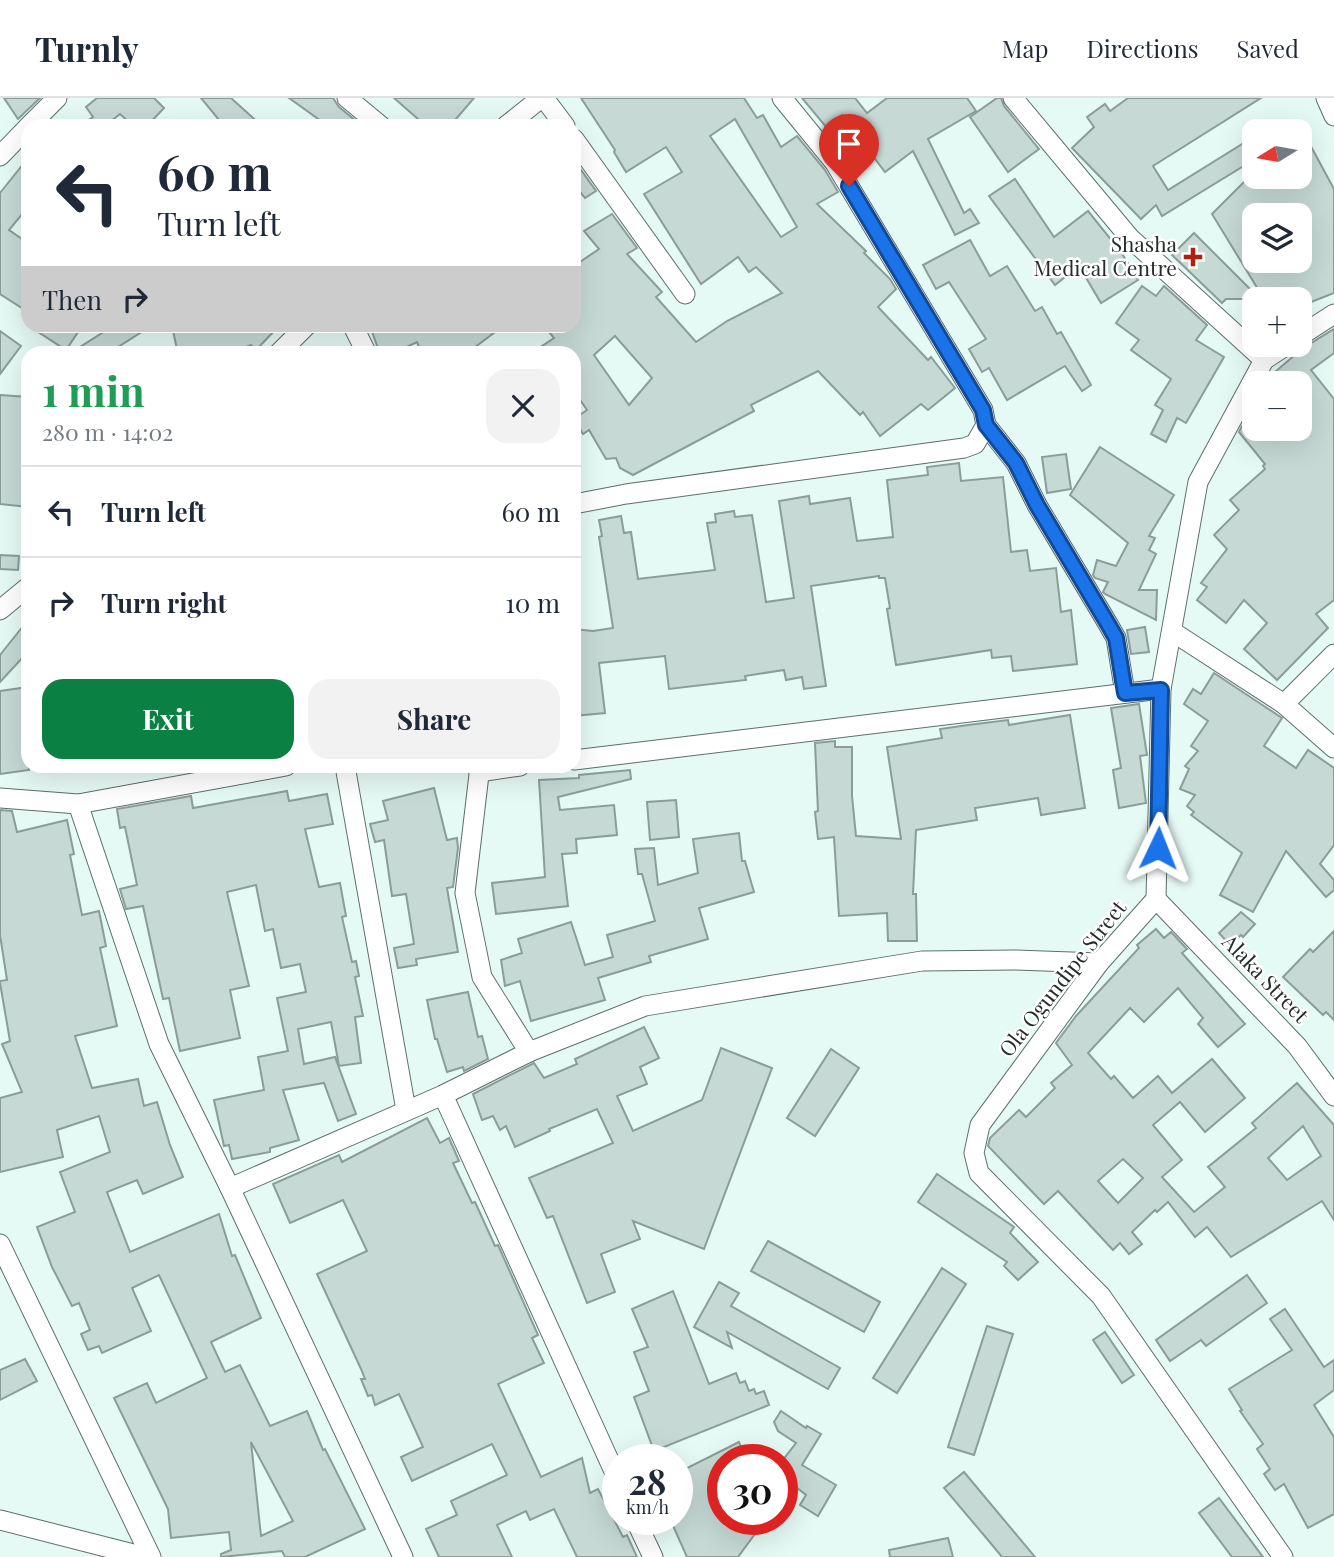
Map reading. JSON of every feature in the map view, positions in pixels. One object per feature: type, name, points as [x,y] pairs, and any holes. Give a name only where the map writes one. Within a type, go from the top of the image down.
[{"type":"street","points":[[37,119],[57,98]]},
{"type":"street","points":[[347,98],[372,119]]},
{"type":"street","points":[[515,119],[543,98],[560,119]]},
{"type":"street","points":[[782,98],[835,163],[983,410],[986,425],[1016,463],[1037,505],[1116,638],[1125,693]]},
{"type":"street","points":[[1013,98],[1130,238],[1264,360]]},
{"type":"street","points":[[1326,98],[1334,116]]},
{"type":"street","points":[[0,156],[21,135]]},
{"type":"street","points":[[581,149],[685,293]]},
{"type":"street","points":[[1312,329],[1334,314]]},
{"type":"street","points":[[286,346],[299,333]]},
{"type":"street","name":"Ola Ogundipe Street","points":[[1269,357],[1264,360],[1198,482],[1161,690],[1156,899],[1099,963],[980,1125],[974,1153],[979,1172],[1101,1296],[1283,1557]]},
{"type":"street","points":[[581,503],[626,494],[964,448],[975,444],[986,425]]},
{"type":"street","points":[[0,610],[21,592]]},
{"type":"street","points":[[1173,632],[1284,704],[1334,748]]},
{"type":"street","points":[[1284,704],[1334,654]]},
{"type":"street","points":[[581,759],[1161,690]]},
{"type":"street","points":[[0,799],[78,804],[248,773]]},
{"type":"street","points":[[346,773],[406,1110]]},
{"type":"street","points":[[479,773],[465,893],[482,977],[529,1052]]},
{"type":"street","points":[[78,804],[159,1044],[230,1188],[403,1557]]},
{"type":"street","name":"Alaka Street","points":[[1156,899],[1297,1046],[1334,1096]]},
{"type":"street","points":[[230,1188],[443,1095],[529,1052],[645,1006],[922,961],[1099,963]]},
{"type":"street","points":[[443,1095],[602,1445]]},
{"type":"street","points":[[0,1244],[151,1557]]},
{"type":"street","points":[[0,1520],[145,1557]]},
{"type":"street","points":[[643,1535],[653,1557]]},
{"type":"building","points":[[4,98],[40,98],[18,119]]},
{"type":"building","points":[[97,98],[154,98],[164,108],[154,119],[125,119],[120,114],[114,119],[90,119],[93,117],[86,107]]},
{"type":"building","points":[[201,98],[231,98],[254,119],[218,119]]},
{"type":"building","points":[[289,98],[333,98],[354,119],[318,119]]},
{"type":"building","points":[[394,98],[474,98],[456,119],[418,119]]},
{"type":"building","points":[[581,98],[744,98],[757,118],[763,115],[781,147],[797,136],[825,170],[838,192],[817,204],[866,251],[864,253],[890,279],[896,289],[878,307],[928,360],[931,357],[955,388],[928,410],[921,404],[880,436],[863,412],[860,415],[818,371],[751,405],[754,411],[633,475],[620,468],[616,458],[606,459],[589,430],[583,434],[581,431],[581,414],[587,410],[581,401],[581,346],[542,346],[554,338],[550,333],[581,333],[581,261],[599,249],[584,231],[612,214],[637,248],[627,254],[662,292],[656,297],[696,342],[727,321],[782,293],[756,267],[749,272],[738,257],[701,284],[644,194],[682,172],[666,147],[626,172]],"holes":[[[735,119],[797,227],[781,237],[710,136]],[[615,336],[652,378],[629,405],[594,355]]]},
{"type":"building","points":[[802,98],[855,98],[867,113],[887,98],[967,98],[976,111],[928,139],[964,213],[970,209],[979,223],[955,235],[913,151],[885,172],[842,115],[827,128]]},
{"type":"building","points":[[1001,98],[1004,106],[1039,149],[1008,172],[970,117]]},
{"type":"building","points":[[1128,98],[1261,98],[1153,166],[1168,190],[1242,144],[1242,167],[1162,216],[1156,205],[1141,219],[1072,148],[1094,127],[1087,117],[1105,104],[1110,111]]},
{"type":"building","points":[[1312,148],[1334,189],[1334,293],[1312,302],[1312,287],[1257,287],[1248,273],[1312,273],[1312,203],[1242,203],[1242,263],[1212,214],[1242,184],[1242,189],[1312,189]]},
{"type":"building","points":[[21,167],[21,215],[9,230],[21,238],[21,308],[0,294],[0,193]]},
{"type":"building","points":[[581,170],[596,191],[585,198],[581,193]]},
{"type":"building","points":[[1015,179],[1054,237],[1088,211],[1121,252],[1138,280],[1101,303],[1079,266],[1055,285],[989,196]]},
{"type":"building","points":[[1194,233],[1248,287],[1242,287],[1242,299],[1226,299],[1222,303],[1172,255]]},
{"type":"building","points":[[970,240],[990,276],[1007,266],[1035,311],[1042,307],[1057,334],[1061,332],[1091,385],[1082,391],[1065,366],[1007,400],[989,368],[982,372],[969,349],[986,339],[949,282],[936,289],[923,265]]},
{"type":"building","points":[[1142,286],[1156,296],[1164,286],[1207,325],[1196,340],[1224,357],[1186,423],[1177,418],[1166,442],[1151,434],[1163,410],[1155,405],[1171,379],[1131,350],[1139,340],[1116,323]]},
{"type":"building","points":[[1334,329],[1334,353],[1312,371],[1276,371],[1292,357],[1312,357],[1312,342]]},
{"type":"building","points":[[0,331],[21,346],[0,374]]},
{"type":"building","points":[[40,333],[77,333],[69,346],[60,346]]},
{"type":"building","points":[[102,333],[140,333],[120,346],[82,346]]},
{"type":"building","points":[[174,333],[272,333],[260,346],[176,346]]},
{"type":"building","points":[[372,333],[494,333],[477,346],[419,346],[417,342],[408,346],[377,346]]},
{"type":"building","points":[[1312,371],[1334,399],[1334,600],[1316,614],[1328,628],[1277,680],[1244,649],[1267,623],[1244,600],[1226,623],[1197,600],[1207,587],[1201,583],[1227,549],[1214,535],[1239,510],[1230,500],[1265,469],[1265,464],[1246,441],[1312,441]]},
{"type":"building","points":[[0,395],[21,396],[21,506],[0,504]]},
{"type":"building","points":[[1100,447],[1174,495],[1149,536],[1155,538],[1149,550],[1156,554],[1139,590],[1157,590],[1156,620],[1105,594],[1103,592],[1108,582],[1093,575],[1097,560],[1116,566],[1128,543],[1070,495]]},
{"type":"building","points":[[1066,454],[1071,489],[1047,493],[1042,457]]},
{"type":"building","points":[[959,463],[961,481],[1003,477],[1011,552],[1027,550],[1030,571],[1056,568],[1061,612],[1071,610],[1077,664],[1013,671],[1011,656],[992,658],[991,650],[896,665],[885,578],[879,576],[811,586],[826,686],[804,689],[802,677],[786,680],[784,670],[745,676],[746,680],[669,689],[665,656],[599,663],[605,713],[581,715],[581,630],[613,628],[599,537],[602,536],[599,520],[621,516],[624,533],[631,532],[638,579],[715,570],[707,523],[716,522],[715,514],[734,511],[735,517],[752,515],[766,602],[794,598],[779,501],[809,496],[810,504],[850,498],[857,541],[893,537],[887,480],[928,475],[927,467]]},
{"type":"building","points":[[0,555],[19,556],[18,570],[0,569]]},
{"type":"building","points":[[1145,627],[1149,652],[1131,654],[1127,630]]},
{"type":"building","points":[[21,629],[21,659],[0,682],[0,655]]},
{"type":"building","points":[[1214,673],[1282,718],[1264,746],[1296,768],[1308,750],[1334,768],[1334,845],[1320,864],[1334,880],[1334,890],[1326,897],[1286,851],[1253,912],[1220,895],[1242,853],[1191,815],[1194,812],[1187,806],[1195,795],[1180,789],[1189,769],[1185,766],[1198,751],[1191,746],[1208,721],[1184,704],[1193,689],[1201,694]]},
{"type":"building","points":[[21,688],[21,771],[0,774],[0,691]]},
{"type":"building","points":[[1139,704],[1147,755],[1140,756],[1146,803],[1119,808],[1113,770],[1121,768],[1111,708]]},
{"type":"building","points":[[1070,715],[1085,808],[1041,815],[1038,798],[975,808],[977,820],[916,830],[913,894],[916,894],[917,941],[888,941],[887,913],[839,916],[834,837],[818,839],[815,812],[818,811],[815,743],[835,741],[835,747],[852,747],[852,796],[856,836],[901,839],[887,747],[942,738],[940,729],[1008,720],[1009,725]]},
{"type":"building","points":[[630,770],[631,779],[558,797],[560,810],[614,805],[617,835],[576,839],[577,853],[562,854],[568,906],[496,914],[492,883],[545,877],[539,780],[579,778],[579,775]]},
{"type":"building","points":[[434,788],[447,840],[457,838],[453,887],[447,888],[458,952],[416,959],[417,965],[398,968],[394,948],[414,944],[406,894],[392,896],[384,840],[375,842],[370,824],[388,820],[383,801]]},
{"type":"building","points":[[287,791],[289,801],[327,794],[333,824],[305,829],[319,887],[340,883],[346,916],[342,917],[352,962],[356,961],[359,976],[355,977],[363,1016],[355,1017],[361,1063],[339,1066],[331,1022],[298,1029],[304,1064],[335,1057],[356,1114],[338,1121],[324,1083],[283,1090],[299,1140],[270,1148],[270,1152],[232,1159],[229,1145],[224,1146],[214,1100],[264,1090],[258,1057],[288,1051],[277,998],[306,992],[300,964],[281,968],[273,929],[265,931],[256,885],[227,892],[249,986],[230,990],[240,1038],[180,1051],[169,998],[163,999],[143,906],[126,909],[120,889],[137,885],[125,827],[120,828],[117,809],[191,796],[193,808]]},
{"type":"building","points":[[676,800],[679,837],[650,840],[647,802]]},
{"type":"building","points":[[0,810],[12,811],[17,832],[67,820],[74,854],[70,855],[82,915],[99,911],[106,946],[100,948],[117,1026],[75,1036],[92,1088],[138,1079],[144,1106],[157,1102],[183,1177],[143,1194],[137,1180],[107,1192],[130,1252],[219,1214],[232,1256],[235,1255],[261,1318],[211,1342],[225,1372],[240,1365],[270,1426],[307,1411],[323,1450],[325,1449],[365,1529],[305,1557],[285,1557],[282,1551],[221,1557],[221,1554],[231,1550],[229,1532],[171,1538],[168,1509],[114,1398],[147,1383],[156,1403],[207,1378],[159,1275],[132,1288],[151,1331],[102,1353],[99,1346],[88,1350],[81,1334],[90,1330],[79,1303],[72,1306],[52,1267],[37,1227],[75,1212],[60,1172],[110,1152],[99,1116],[57,1130],[63,1157],[0,1172],[0,1098],[22,1092],[2,1044],[10,1041],[0,983],[7,980],[0,935]],"holes":[[[251,1442],[293,1521],[261,1536]]]},
{"type":"building","points":[[739,833],[742,861],[745,861],[754,892],[699,908],[708,939],[649,956],[651,962],[598,978],[605,1000],[531,1021],[520,981],[505,986],[501,960],[522,953],[518,939],[571,922],[585,965],[613,957],[607,935],[655,921],[642,874],[638,874],[635,849],[654,848],[658,885],[698,873],[693,839]]},
{"type":"building","points":[[1241,912],[1255,924],[1243,937],[1241,935],[1230,945],[1219,933]]},
{"type":"building","points":[[1156,929],[1164,938],[1171,932],[1187,949],[1182,953],[1245,1024],[1218,1047],[1198,1024],[1203,1018],[1178,988],[1144,1022],[1130,1008],[1088,1053],[1111,1079],[1114,1076],[1133,1098],[1158,1076],[1172,1093],[1212,1059],[1245,1098],[1205,1132],[1180,1102],[1153,1125],[1182,1160],[1162,1177],[1194,1212],[1225,1187],[1208,1167],[1256,1128],[1252,1123],[1297,1083],[1334,1125],[1334,1220],[1322,1201],[1231,1257],[1207,1227],[1195,1237],[1168,1202],[1157,1212],[1155,1210],[1132,1232],[1142,1244],[1129,1254],[1120,1243],[1113,1250],[1058,1191],[1044,1204],[988,1146],[990,1138],[1019,1110],[1026,1117],[1055,1088],[1051,1083],[1072,1065],[1056,1043],[1076,1016],[1139,948],[1137,945]],"holes":[[[1303,1126],[1321,1156],[1287,1180],[1268,1158]],[[1123,1159],[1143,1178],[1118,1203],[1098,1181]]]},
{"type":"building","points":[[1334,931],[1334,1020],[1326,1012],[1323,1015],[1283,977],[1310,949],[1313,952]]},
{"type":"building","points":[[468,992],[478,1037],[482,1036],[488,1059],[464,1071],[463,1067],[447,1072],[435,1039],[427,1000]]},
{"type":"building","points":[[644,1027],[659,1058],[640,1067],[647,1084],[617,1096],[633,1131],[702,1100],[721,1048],[772,1068],[704,1249],[633,1221],[640,1239],[601,1254],[615,1292],[587,1303],[553,1216],[547,1218],[529,1178],[613,1143],[597,1109],[515,1147],[506,1126],[500,1130],[493,1116],[482,1120],[473,1094],[534,1063],[544,1078],[577,1064],[575,1059]]},
{"type":"building","points":[[831,1049],[859,1068],[815,1136],[787,1118]]},
{"type":"building","points":[[427,1118],[440,1143],[449,1138],[459,1161],[453,1163],[495,1246],[498,1245],[538,1335],[532,1338],[544,1363],[498,1384],[541,1477],[582,1458],[590,1493],[598,1489],[602,1497],[602,1535],[627,1535],[637,1557],[577,1557],[554,1509],[530,1520],[526,1511],[497,1525],[512,1557],[439,1557],[426,1529],[457,1515],[451,1501],[507,1475],[492,1444],[412,1481],[401,1457],[423,1447],[399,1394],[375,1405],[372,1395],[368,1396],[361,1379],[365,1379],[361,1369],[317,1274],[367,1251],[343,1200],[290,1223],[273,1184],[339,1155],[342,1162]]},
{"type":"building","points":[[937,1174],[1014,1227],[1010,1233],[1038,1262],[1018,1280],[1004,1266],[1007,1262],[918,1202]]},
{"type":"building","points":[[768,1241],[880,1302],[864,1332],[751,1271]]},
{"type":"building","points":[[942,1268],[966,1284],[897,1393],[873,1378]]},
{"type":"building","points":[[1247,1275],[1267,1303],[1206,1346],[1201,1340],[1170,1361],[1156,1340]]},
{"type":"building","points":[[719,1282],[739,1293],[731,1306],[840,1368],[828,1389],[727,1332],[732,1348],[694,1327]]},
{"type":"building","points":[[673,1291],[709,1384],[736,1373],[740,1383],[745,1381],[749,1391],[754,1389],[756,1394],[764,1391],[769,1405],[672,1444],[651,1444],[634,1397],[649,1391],[634,1352],[648,1347],[632,1309]]},
{"type":"building","points":[[1285,1309],[1324,1367],[1334,1360],[1334,1390],[1314,1405],[1334,1437],[1334,1514],[1308,1528],[1284,1484],[1275,1490],[1264,1474],[1270,1469],[1257,1449],[1263,1444],[1240,1411],[1242,1410],[1229,1389],[1292,1350],[1270,1319]]},
{"type":"building","points":[[987,1326],[1013,1334],[974,1455],[948,1447]]},
{"type":"building","points":[[1105,1332],[1134,1375],[1122,1383],[1093,1340]]},
{"type":"building","points":[[25,1359],[37,1381],[0,1400],[0,1370]]},
{"type":"building","points":[[781,1411],[806,1428],[807,1426],[821,1434],[802,1465],[836,1485],[818,1516],[800,1505],[806,1495],[798,1489],[798,1444],[778,1431],[774,1422]]},
{"type":"building","points":[[707,1458],[707,1535],[754,1535],[738,1557],[687,1557],[677,1535],[693,1535],[693,1465]]},
{"type":"building","points":[[964,1472],[1035,1557],[1002,1557],[944,1488]]},
{"type":"building","points":[[1219,1498],[1263,1557],[1232,1557],[1199,1513]]},
{"type":"building","points":[[948,1538],[953,1557],[890,1557],[889,1550]]},
{"type":"place","name":"Shasha Medical Centre","points":[[1193,257]]},
{"type":"route","points":[[849,186],[983,410],[986,425],[1016,463],[1037,505],[1116,638],[1125,693],[1161,690],[1158,848]]}]
